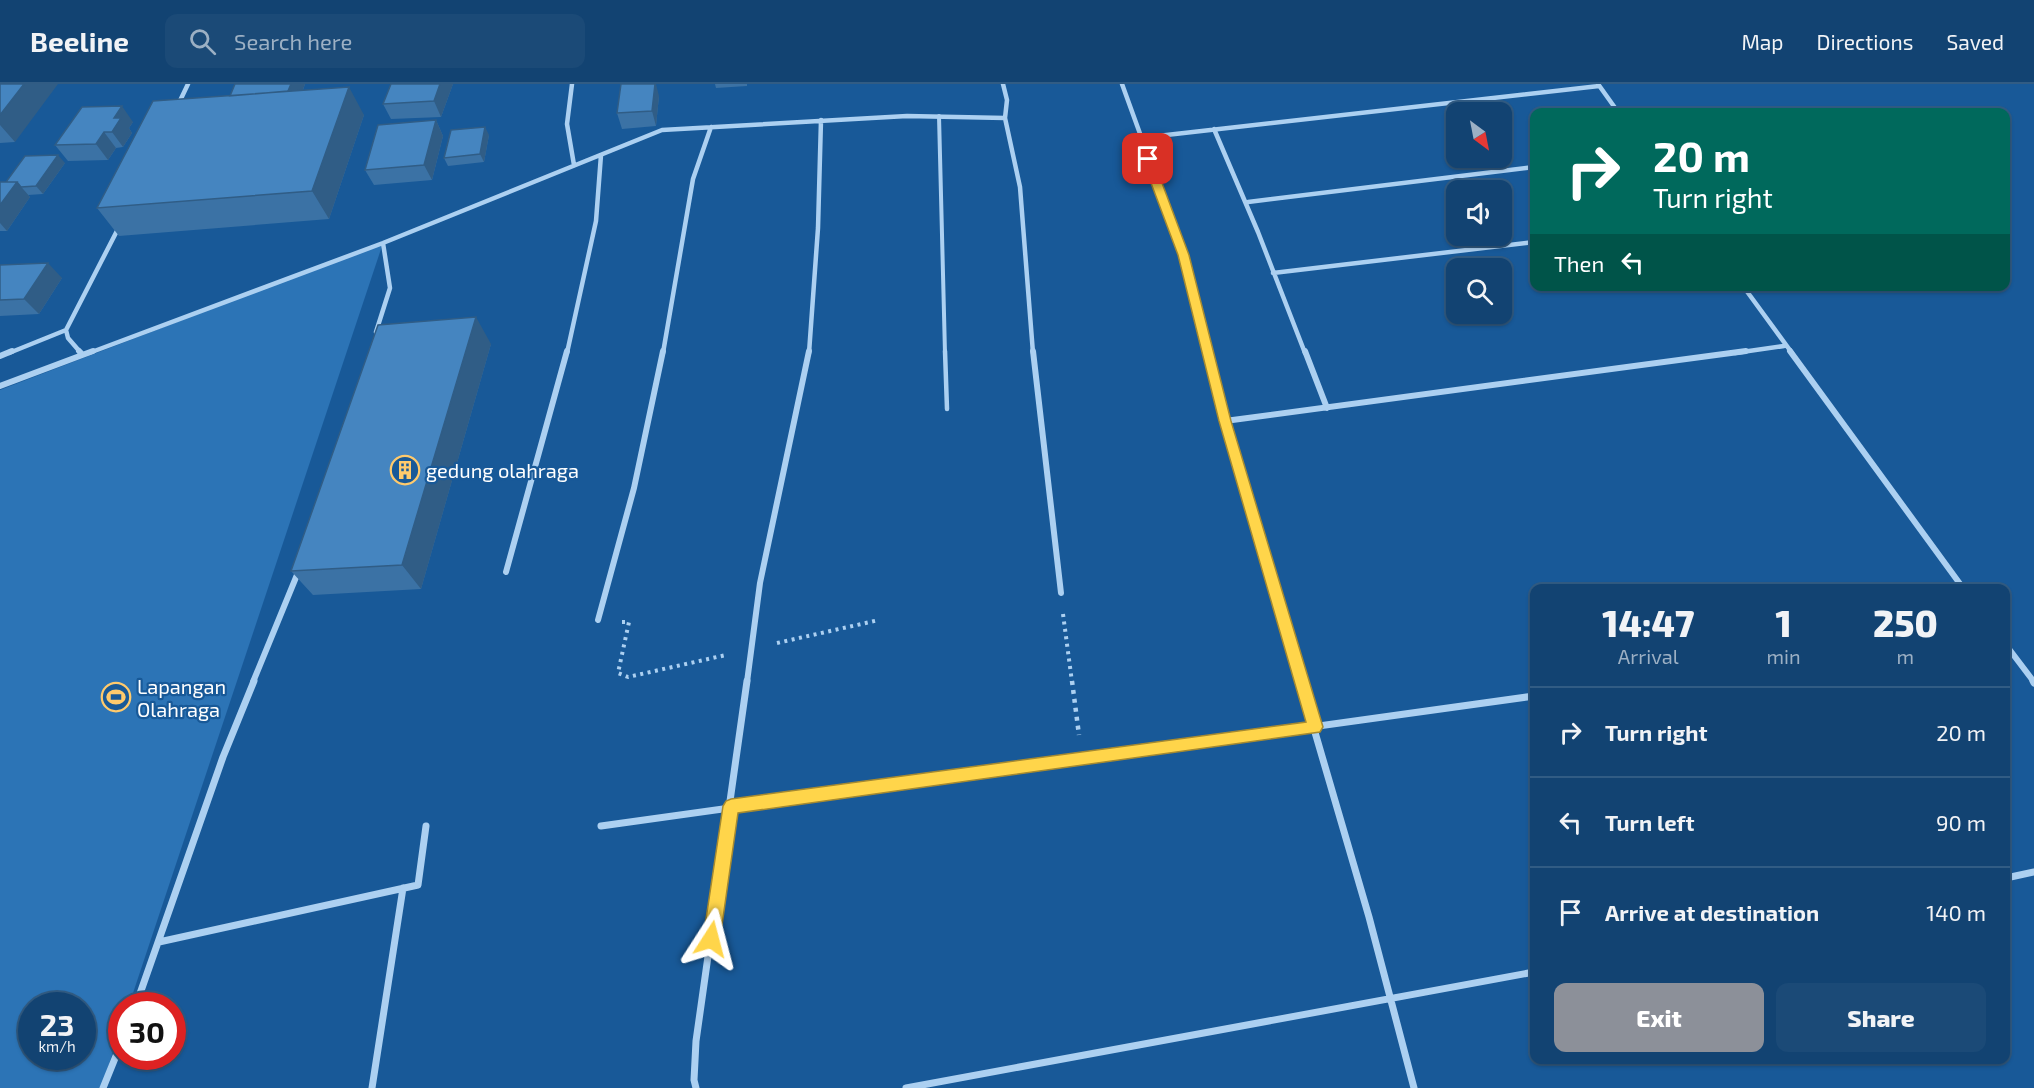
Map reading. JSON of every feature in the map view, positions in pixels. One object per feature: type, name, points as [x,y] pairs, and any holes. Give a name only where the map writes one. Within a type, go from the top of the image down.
[{"type":"street","points":[[172,116],[188,84]]},
{"type":"street","points":[[572,84],[565,125],[574,165]]},
{"type":"street","points":[[1003,84],[1007,100],[1005,118],[1020,187],[1036,384],[1061,593]]},
{"type":"street","points":[[1122,84],[1184,255],[1225,421],[1369,917],[1414,1088]]},
{"type":"street","points":[[1140,138],[1598,85],[1615,108]]},
{"type":"street","points":[[0,386],[383,243],[601,155],[630,141],[662,130],[821,120],[939,116],[1005,118]]},
{"type":"street","points":[[696,1088],[694,1080],[696,1041],[731,806],[760,583],[809,356],[818,228],[821,120]]},
{"type":"street","points":[[598,620],[634,488],[669,324],[693,179],[711,127]]},
{"type":"street","points":[[1214,129],[1248,202],[1326,408]]},
{"type":"street","points":[[507,572],[571,338],[596,221],[601,155]]},
{"type":"street","points":[[1248,202],[1530,167]]},
{"type":"street","points":[[82,354],[68,338],[66,330],[121,222]]},
{"type":"street","points":[[1273,273],[1530,242]]},
{"type":"street","points":[[372,345],[390,288],[383,243]]},
{"type":"street","points":[[1746,291],[1784,346],[1960,584]]},
{"type":"street","points":[[0,356],[66,330]]},
{"type":"street","points":[[1225,421],[1784,346]]},
{"type":"street","points":[[141,992],[223,757],[303,560]]},
{"type":"street","points":[[2010,650],[2034,683]]},
{"type":"street","points":[[601,826],[731,806],[1530,697]]},
{"type":"street","points":[[159,942],[418,885],[426,826]]},
{"type":"street","points":[[2010,877],[2034,872]]},
{"type":"street","points":[[372,1088],[403,888]]},
{"type":"street","points":[[906,1088],[1530,973]]},
{"type":"street","points":[[103,1088],[110,1070]]},
{"type":"lane","points":[[939,116],[947,409]]},
{"type":"path","points":[[1061,593],[1082,759]]},
{"type":"path","points":[[598,620],[629,622],[618,673],[628,677],[879,620]]},
{"type":"shaded area","name":"Lapangan Olahraga","points":[[383,243],[133,992],[108,992],[108,1067],[101,1088],[0,1088],[0,390]]},
{"type":"building","points":[[0,84],[24,84],[0,115]]},
{"type":"building","points":[[235,84],[291,84],[288,91],[230,96]]},
{"type":"building","points":[[391,84],[440,84],[434,101],[383,104]]},
{"type":"building","points":[[621,84],[655,84],[652,111],[617,113]]},
{"type":"building","points":[[349,87],[312,191],[97,208],[153,101]]},
{"type":"building","points":[[122,106],[114,118],[121,118],[112,132],[104,132],[96,144],[55,145],[82,107]]},
{"type":"building","points":[[436,120],[424,165],[365,170],[378,125]]},
{"type":"building","points":[[485,127],[480,154],[444,158],[451,130]]},
{"type":"building","points":[[58,155],[36,186],[21,187],[17,182],[6,182],[25,156]]},
{"type":"building","points":[[0,182],[17,182],[0,205]]},
{"type":"building","points":[[48,263],[24,299],[0,300],[0,265]]},
{"type":"building","name":"gedung olahraga","points":[[476,317],[402,565],[291,571],[378,325]]},
{"type":"place","name":"gedung olahraga","points":[[405,470]]},
{"type":"place","name":"Lapangan Olahraga","points":[[116,697]]},
{"type":"route","points":[[711,939],[731,806],[1315,727],[1225,421],[1184,255],[1148,159]]}]
